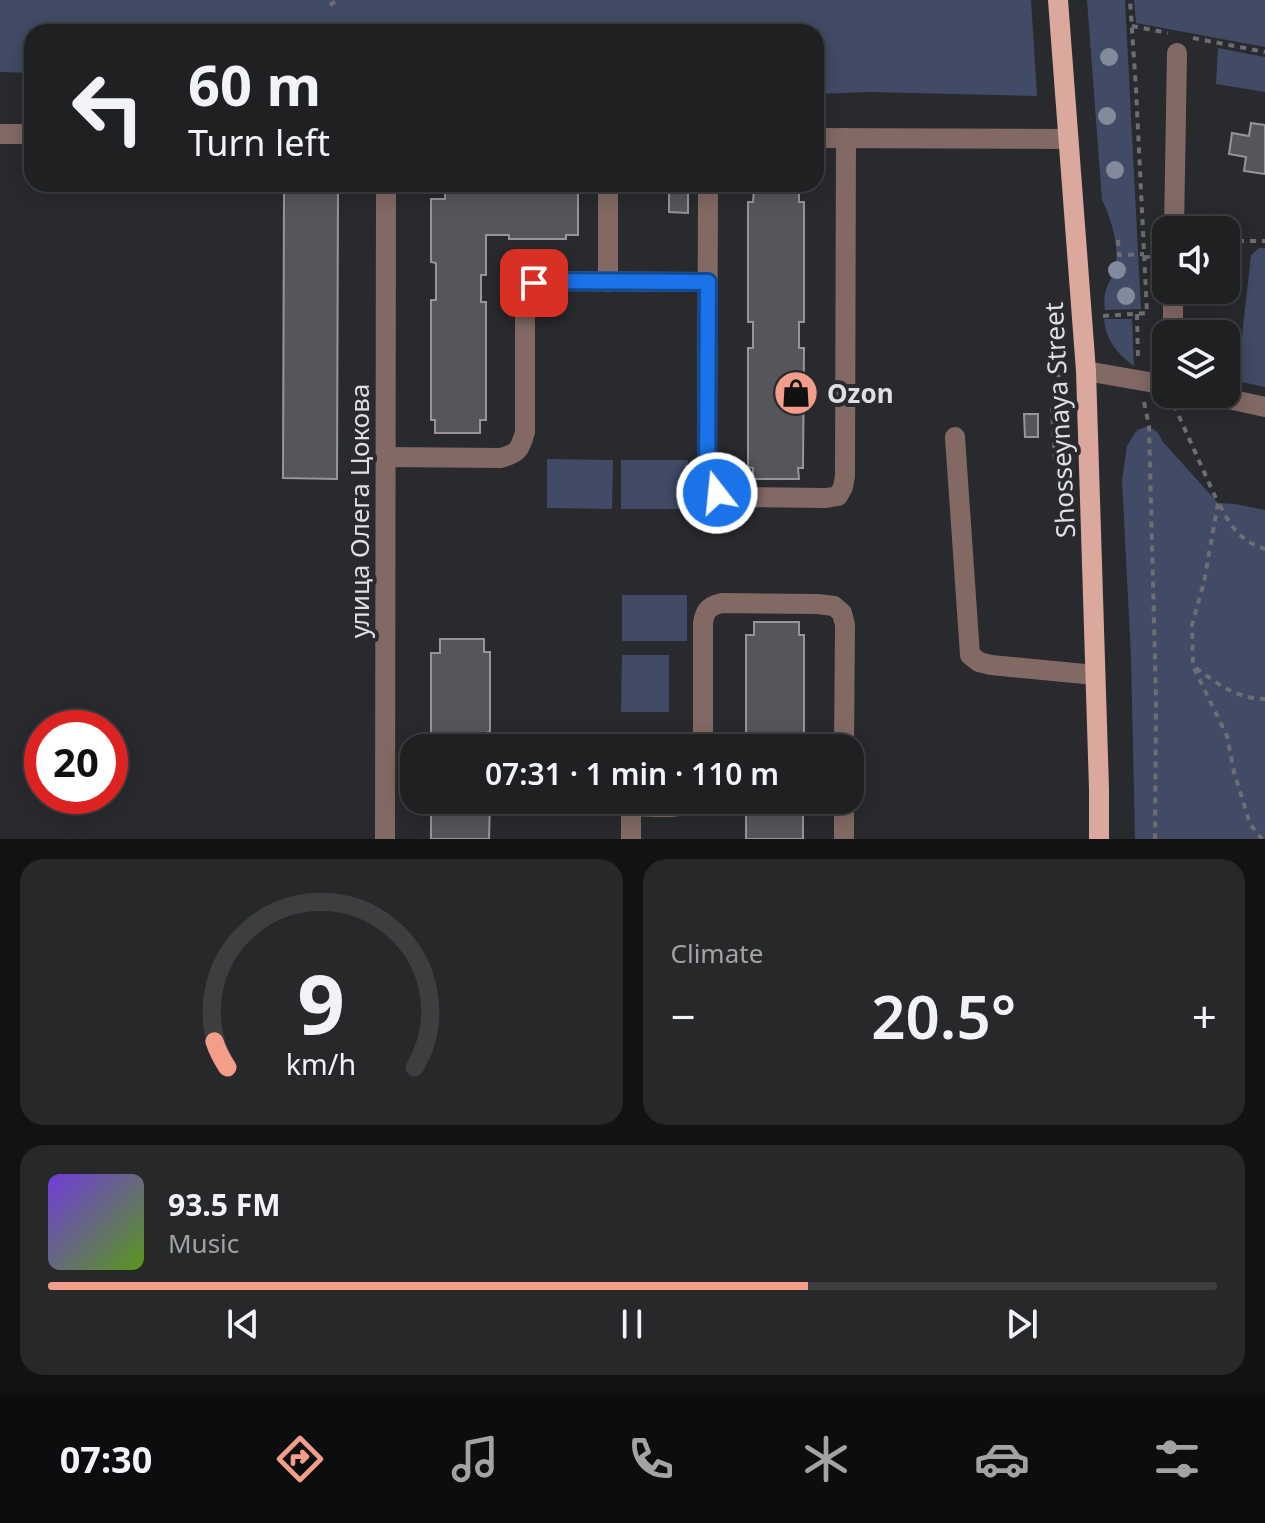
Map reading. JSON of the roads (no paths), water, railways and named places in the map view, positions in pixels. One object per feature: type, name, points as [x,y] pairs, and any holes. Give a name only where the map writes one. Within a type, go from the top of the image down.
[{"type":"main road","name":"Shosseynaya Street","points":[[1058,0],[1086,371],[1099,839]]},
{"type":"street","points":[[1174,216],[1177,44]]},
{"type":"street","points":[[0,134],[24,134]]},
{"type":"street","points":[[824,138],[1068,139]]},
{"type":"street","points":[[708,192],[709,486],[717,493],[730,497],[838,496],[845,476],[846,138]]},
{"type":"street","name":"улица Олега Цокова","points":[[385,839],[386,192]]},
{"type":"street","points":[[608,192],[608,282]]},
{"type":"street","points":[[385,457],[501,458],[515,454],[525,432],[525,302],[528,290],[534,283],[708,282]]},
{"type":"street","points":[[1086,371],[1152,382]]},
{"type":"street","points":[[1240,401],[1265,407]]},
{"type":"street","points":[[955,437],[970,655],[979,662],[991,665],[1095,675]]},
{"type":"street","points":[[703,734],[705,613],[712,606],[738,603],[818,604],[834,606],[842,613],[845,625],[844,734]]},
{"type":"street","points":[[631,814],[631,839]]},
{"type":"street","points":[[844,814],[844,839]]},
{"type":"place","name":"Ozon","points":[[796,393]]}]
